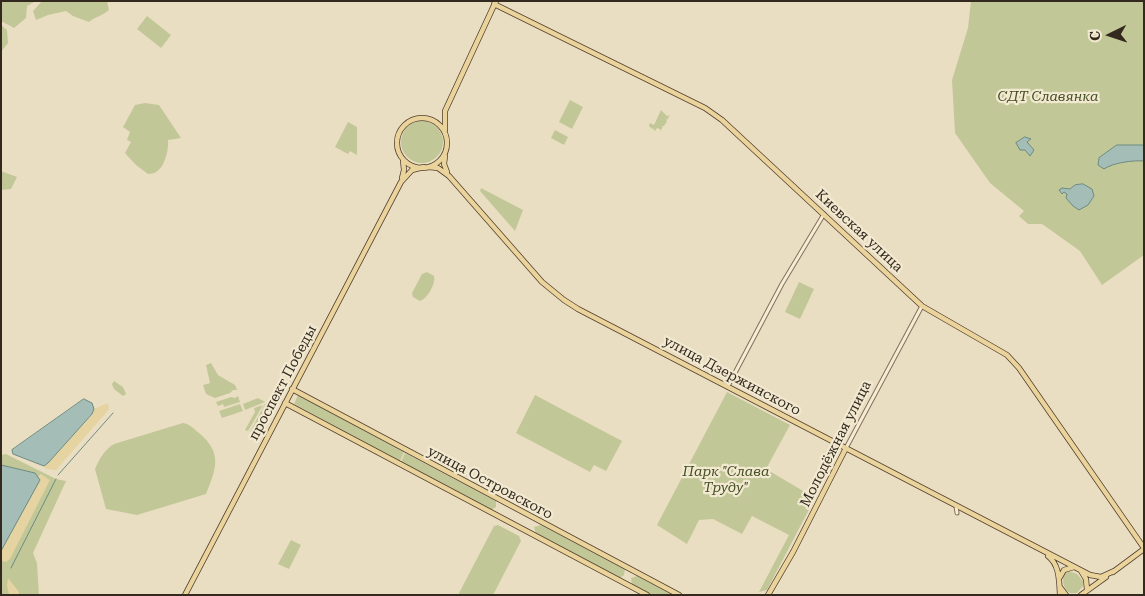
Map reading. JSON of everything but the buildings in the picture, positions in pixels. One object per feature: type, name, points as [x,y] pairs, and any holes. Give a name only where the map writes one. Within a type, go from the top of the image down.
[{"type":"main road","points":[[432,120],[439,117],[445,111],[495,3]]},
{"type":"main road","name":"Киевская улица","points":[[495,3],[705,108],[722,120],[922,306],[1007,355],[1019,368],[1144,548]]},
{"type":"main road","points":[[445,111],[447,142],[444,166],[449,176]]},
{"type":"main road","points":[[445,131],[432,120],[420,117],[404,124],[397,141],[401,156],[409,165],[427,167],[437,163],[446,150]]},
{"type":"main road","name":"проспект Победы","points":[[185,595],[401,182],[404,170],[401,156]]},
{"type":"main road","name":"проспект Победы","points":[[401,182],[412,170],[427,167]]},
{"type":"main road","name":"улица Дзержинского","points":[[427,167],[438,168],[449,176],[542,282],[564,300],[1041,551],[1097,577],[1114,571]]},
{"type":"main road","name":"улица Островского","points":[[292,389],[679,595]]},
{"type":"main road","name":"улица Островского","points":[[284,403],[647,595]]},
{"type":"main road","name":"Молодёжная улица","points":[[769,594],[846,448]]},
{"type":"main road","points":[[1081,595],[1144,548]]},
{"type":"main road","points":[[1041,551],[1054,562],[1059,580],[1060,595]]},
{"type":"main road","points":[[1059,580],[1060,574],[1064,570],[1078,569],[1086,579],[1087,590]]},
{"type":"main road","points":[[1060,586],[1066,595]]},
{"type":"street","points":[[728,386],[782,284],[824,214]]},
{"type":"street","name":"Молодёжная улица","points":[[846,448],[922,306]]},
{"type":"street","points":[[956,506],[957,513]]},
{"type":"green space","points":[[1,1],[36,1],[27,6],[26,18],[14,28],[1,21]]},
{"type":"green space","points":[[42,1],[107,1],[109,10],[89,22],[66,11],[36,20],[33,11]]},
{"type":"green space","name":"СДТ Славянка","points":[[971,1],[1144,1],[1144,255],[1102,285],[1080,251],[1042,224],[1028,224],[1019,216],[1024,211],[990,183],[955,133],[952,80],[968,28]]},
{"type":"green space","points":[[147,16],[171,35],[161,48],[137,29]]},
{"type":"green space","points":[[1,25],[7,30],[8,43],[1,52]]},
{"type":"green space","points":[[570,100],[583,107],[572,129],[559,122]]},
{"type":"green space","points":[[145,103],[159,105],[181,138],[168,140],[167,153],[162,166],[159,170],[148,174],[125,153],[131,142],[127,140],[130,132],[123,127],[135,105]]},
{"type":"green space","points":[[661,110],[667,116],[670,115],[667,120],[665,119],[667,121],[664,126],[661,126],[663,127],[660,131],[657,128],[655,131],[653,129],[655,127],[652,129],[649,126],[650,123],[654,125]]},
{"type":"green space","points":[[426,121],[434,124],[440,130],[443,142],[440,154],[434,160],[418,163],[410,160],[404,154],[401,138],[404,130],[410,124]]},
{"type":"green space","points":[[348,122],[357,127],[357,155],[350,151],[348,154],[335,147]]},
{"type":"green space","points":[[555,130],[568,137],[564,145],[551,138]]},
{"type":"green space","points":[[1,171],[17,177],[11,189],[1,190]]},
{"type":"green space","points":[[481,188],[523,210],[515,231],[480,191]]},
{"type":"green space","points":[[427,272],[434,276],[434,283],[428,294],[420,301],[413,297],[412,293],[422,274]]},
{"type":"green space","points":[[799,282],[814,289],[800,319],[785,312]]},
{"type":"green space","points":[[211,363],[218,375],[235,385],[237,390],[215,398],[206,394],[203,385],[210,383],[206,365]]},
{"type":"green space","points":[[114,381],[123,387],[126,394],[123,396],[114,389],[112,384]]},
{"type":"green space","name":"Парк \"Слава Труду\"","points":[[727,392],[790,425],[766,469],[815,498],[767,590],[759,592],[789,535],[752,516],[742,534],[713,519],[699,520],[687,544],[657,525]]},
{"type":"green space","points":[[298,395],[404,452],[400,461],[294,404]]},
{"type":"green space","points":[[535,395],[622,441],[606,471],[594,465],[590,472],[516,433]]},
{"type":"green space","points":[[238,396],[240,402],[224,407],[223,404],[218,406],[216,402],[231,397],[235,398]]},
{"type":"green space","points":[[258,398],[265,402],[245,410],[243,404]]},
{"type":"green space","points":[[267,403],[269,407],[254,434],[250,432],[265,404]]},
{"type":"green space","points":[[240,404],[243,411],[222,418],[219,411]]},
{"type":"green space","points":[[263,405],[248,431],[245,430],[255,412],[254,408]]},
{"type":"green space","points":[[183,423],[192,427],[212,447],[215,469],[206,494],[137,515],[106,509],[95,469],[105,452],[114,444]]},
{"type":"green space","points":[[405,453],[496,501],[496,507],[491,510],[401,462]]},
{"type":"green space","points":[[6,454],[56,479],[66,481],[33,553],[37,563],[39,595],[1,595],[1,455]]},
{"type":"green space","points":[[498,525],[519,536],[521,541],[493,595],[458,595],[494,526]]},
{"type":"green space","points":[[541,525],[625,569],[624,575],[620,578],[536,534],[534,527]]},
{"type":"green space","points":[[291,540],[301,545],[289,569],[278,564]]},
{"type":"green space","points":[[1069,571],[1077,574],[1083,581],[1083,586],[1077,593],[1070,593],[1064,587],[1064,573]]},
{"type":"green space","points":[[637,576],[673,595],[651,595],[632,585],[631,578]]},
{"type":"sand","points":[[108,403],[109,409],[56,470],[46,469],[44,466],[92,415],[94,409]]},
{"type":"sand","points":[[41,474],[50,480],[10,559],[6,562],[1,561],[1,551],[40,480],[38,476]]},
{"type":"sand","points":[[8,578],[19,592],[19,595],[9,595]]},
{"type":"water","points":[[1025,137],[1031,139],[1027,142],[1034,150],[1030,156],[1025,150],[1020,150],[1016,143]]},
{"type":"water","points":[[1117,145],[1144,145],[1144,161],[1123,162],[1104,169],[1098,165],[1099,158]]},
{"type":"water","points":[[1083,184],[1092,189],[1094,196],[1088,205],[1079,210],[1066,198],[1067,194],[1064,192],[1062,194],[1059,190],[1062,188],[1070,189],[1075,185]]},
{"type":"water","points":[[84,399],[92,403],[94,409],[92,414],[48,463],[44,466],[13,454],[12,450]]},
{"type":"water","points":[[1,465],[35,473],[40,480],[1,551]]},
{"type":"waterway","points":[[58,475],[113,413]]},
{"type":"waterway","points":[[11,568],[56,479]]}]
